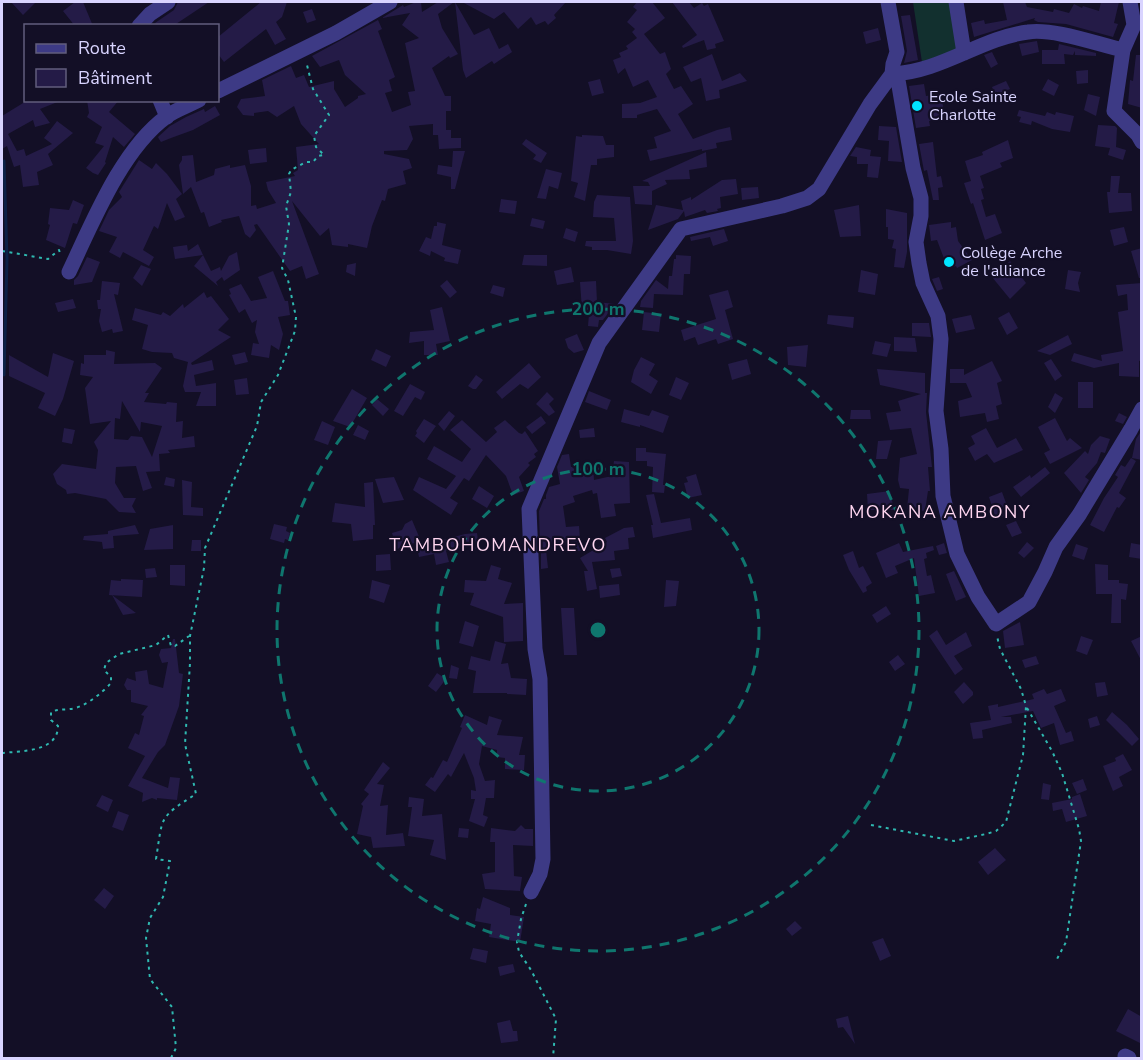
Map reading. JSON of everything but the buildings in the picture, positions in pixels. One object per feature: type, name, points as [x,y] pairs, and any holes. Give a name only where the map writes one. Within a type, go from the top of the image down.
[{"type":"street","points":[[141,24],[150,14],[168,2]]},
{"type":"street","points":[[219,91],[336,33],[390,2]]},
{"type":"street","points":[[888,2],[897,52],[892,64],[921,198],[921,216],[916,242],[919,263],[923,283],[938,316],[941,339],[936,411],[941,449],[943,496],[957,554],[978,597],[996,624],[1029,602],[1046,572],[1056,547],[1079,514],[1142,409]]},
{"type":"street","points":[[956,2],[964,53]]},
{"type":"street","points":[[1130,2],[1134,25],[1123,50],[1114,111],[1142,142]]},
{"type":"street","points":[[531,892],[540,874],[543,859],[540,679],[535,649],[529,509],[599,344],[681,229],[782,206],[807,198],[819,189],[870,104],[895,74],[924,70],[1011,35],[1031,31],[1050,33],[1123,50]]},
{"type":"street","points":[[160,102],[166,117]]},
{"type":"street","points":[[69,272],[109,190],[149,132],[166,117],[195,102]]},
{"type":"path","points":[[171,1059],[176,1048],[172,1007],[150,979],[147,938],[150,918],[164,897],[170,861],[156,859],[163,819],[169,812],[196,794],[185,744],[190,636],[204,568],[205,548],[257,426],[261,402],[278,375],[295,331],[296,317],[288,280],[282,267],[289,224],[286,206],[291,192],[289,174],[291,170],[306,162],[313,162],[318,156],[324,155],[316,147],[314,136],[329,115],[313,89],[302,50]]},
{"type":"path","points":[[2,252],[48,259],[59,250],[69,272]]},
{"type":"path","points":[[996,624],[1000,649],[1021,689],[1026,706],[1062,773],[1079,829],[1081,841],[1066,942],[1057,959]]},
{"type":"path","points":[[2,753],[33,749],[51,743],[58,734],[58,726],[51,720],[51,712],[60,708],[71,709],[81,706],[105,689],[111,683],[111,677],[104,670],[106,663],[119,654],[156,645],[168,635],[171,646],[175,646],[190,636]]},
{"type":"path","points":[[871,825],[954,841],[986,834],[1002,827],[1006,822],[1019,777],[1023,755],[1026,706]]},
{"type":"path","points":[[531,892],[521,919],[517,942],[519,952],[531,970],[556,1019],[553,1059]]},
{"type":"green space","points":[[913,2],[954,2],[962,52],[923,69]]},
{"type":"waterway","points":[[4,161],[7,259],[4,375]]},
{"type":"place","name":"Ecole Sainte Charlotte","points":[[917,106]]},
{"type":"place","name":"Collège Arche de l'alliance","points":[[949,262]]},
{"type":"district","name":"MOKANA AMBONY","points":[[940,512]]},
{"type":"district","name":"TAMBOHOMANDREVO","points":[[498,545]]}]
